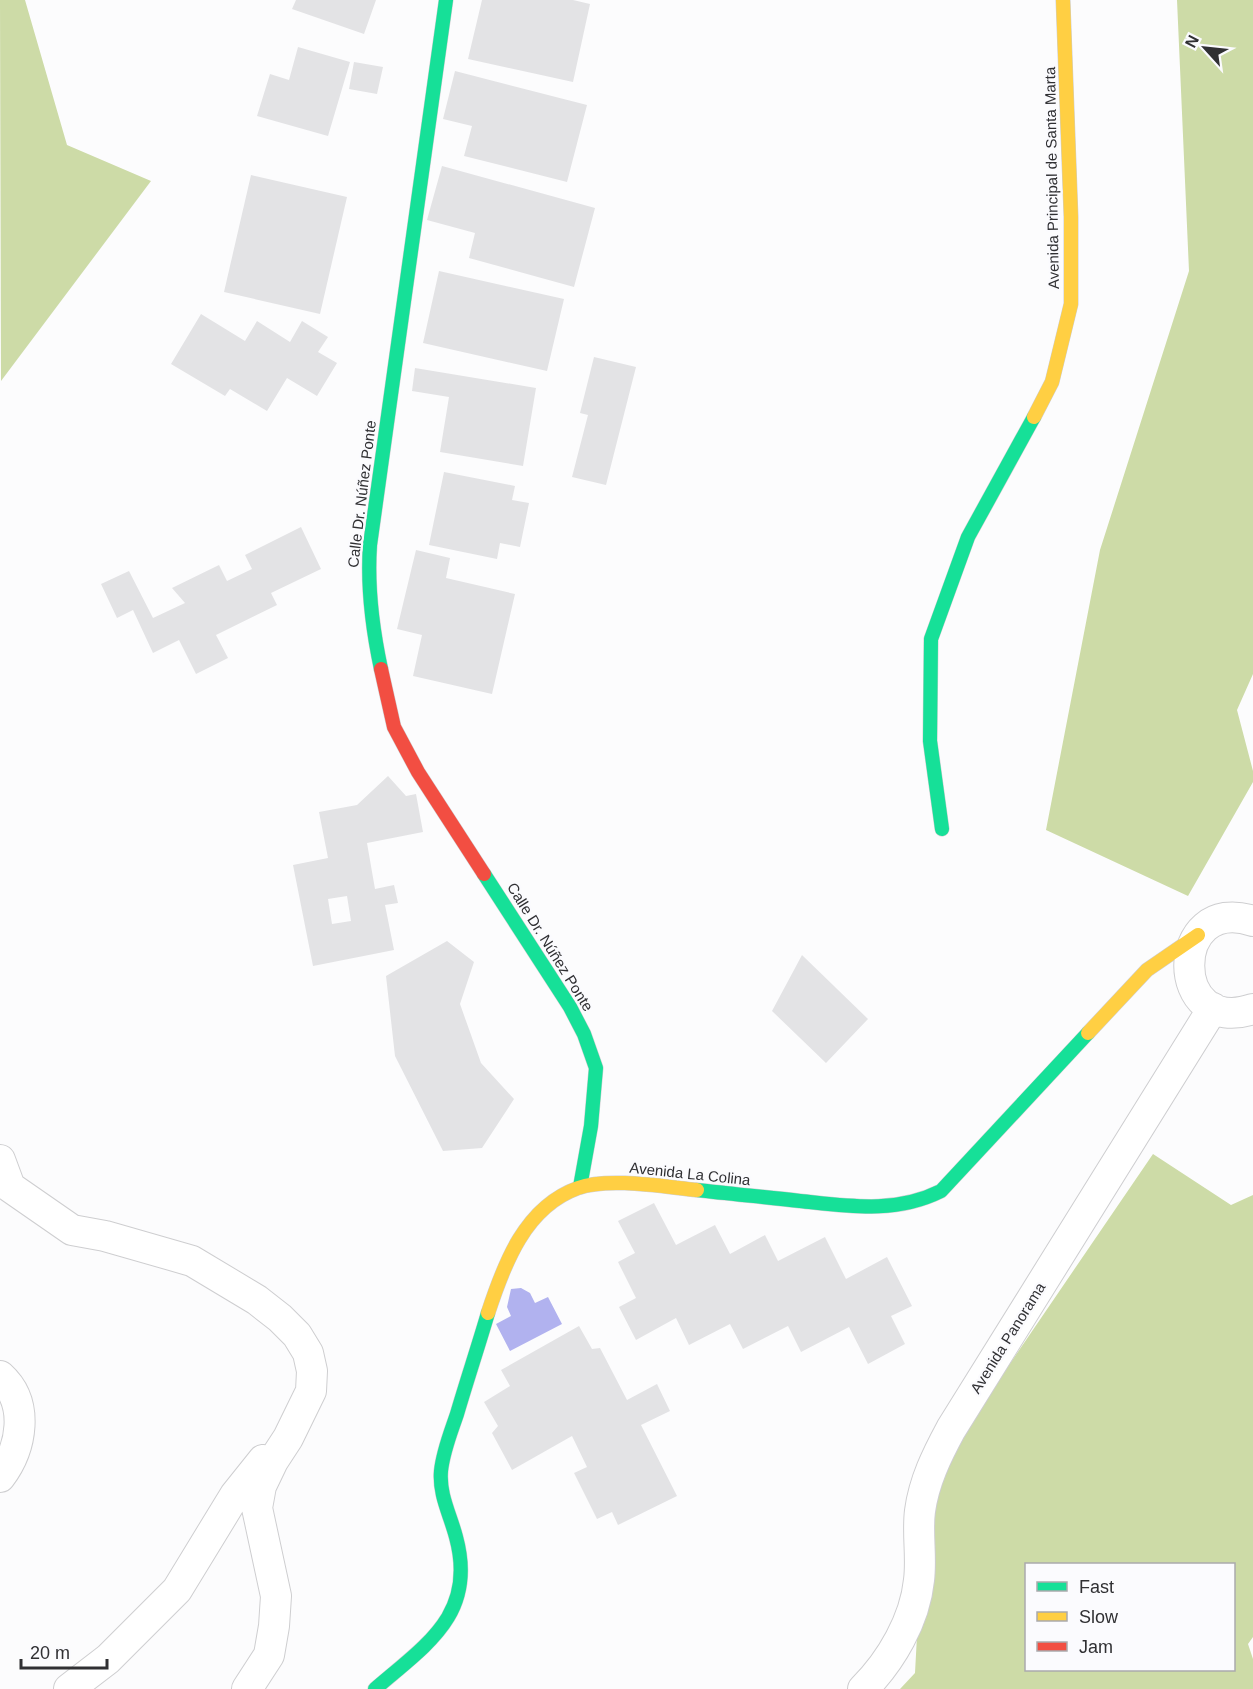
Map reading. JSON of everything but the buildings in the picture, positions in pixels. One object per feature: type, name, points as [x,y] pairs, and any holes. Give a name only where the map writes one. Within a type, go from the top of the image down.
[{"type":"street","name":"Calle Dr. Núñez Ponte","points":[[446,0],[370,545],[368,574],[372,629],[394,727],[418,772],[570,1007],[584,1034],[596,1068],[591,1126],[580,1187]]},
{"type":"street","name":"Avenida Principal de Santa Marta","points":[[942,829],[930,741],[931,639],[968,537],[1014,458],[1052,382],[1071,304],[1071,217],[1063,0]]},
{"type":"street","points":[[1253,921],[1236,917],[1222,919],[1209,925],[1198,935],[1189,954],[1188,975],[1202,1000],[1214,1008],[1228,1013],[1253,1009]]},
{"type":"street","name":"Avenida La Colina","points":[[375,1689],[428,1645],[458,1602],[463,1586],[464,1568],[441,1497],[439,1480],[450,1429],[500,1276],[522,1231],[556,1198],[580,1187],[630,1183],[886,1209],[924,1200],[941,1191],[1147,970],[1198,935]]},
{"type":"street","name":"Avenida Panorama","points":[[863,1689],[876,1677],[898,1642],[912,1613],[919,1580],[920,1510],[930,1469],[958,1419],[1214,1008]]},
{"type":"street","points":[[0,1160],[10,1187],[72,1230],[105,1236],[192,1262],[257,1300],[280,1318],[297,1335],[308,1353],[312,1371],[311,1392],[261,1486],[257,1508],[276,1596],[270,1655],[247,1689]]},
{"type":"street","points":[[0,1376],[18,1403],[21,1423],[17,1447],[0,1477]]},
{"type":"street","points":[[69,1689],[108,1659],[177,1590],[235,1495],[299,1416]]},
{"type":"green space","points":[[0,0],[25,0],[67,145],[151,181],[1,381]]},
{"type":"green space","points":[[1177,0],[1253,0],[1253,674],[1237,710],[1253,771],[1253,782],[1188,896],[1046,830],[1100,550],[1189,271]]},
{"type":"green space","points":[[1153,1154],[1231,1205],[1253,1195],[1253,1637],[1248,1644],[1253,1659],[1253,1689],[900,1689],[915,1673],[925,1488]]},
{"type":"water","points":[[521,1288],[530,1293],[535,1303],[548,1297],[562,1324],[510,1351],[496,1324],[511,1316],[507,1307],[511,1289]]},
{"type":"traffic: fast","points":[[381,669],[371,607],[370,545],[446,0]]},
{"type":"traffic: fast","points":[[942,829],[930,741],[931,639],[968,537],[1034,417]]},
{"type":"traffic: fast","points":[[484,874],[570,1007],[584,1034],[596,1068],[591,1126],[580,1187]]},
{"type":"traffic: fast","points":[[697,1190],[854,1206],[889,1206],[924,1198],[941,1191],[1088,1033]]},
{"type":"traffic: fast","points":[[375,1689],[413,1657],[443,1625],[460,1587],[461,1564],[456,1537],[443,1496],[441,1471],[445,1449],[488,1313]]},
{"type":"traffic: slow","points":[[1034,417],[1052,382],[1071,304],[1071,217],[1063,0]]},
{"type":"traffic: slow","points":[[1088,1033],[1147,970],[1198,935]]},
{"type":"traffic: slow","points":[[488,1313],[501,1275],[519,1239],[530,1223],[560,1197],[578,1188],[605,1183],[697,1190]]},
{"type":"traffic: jam","points":[[381,669],[394,727],[418,772],[484,874]]}]
